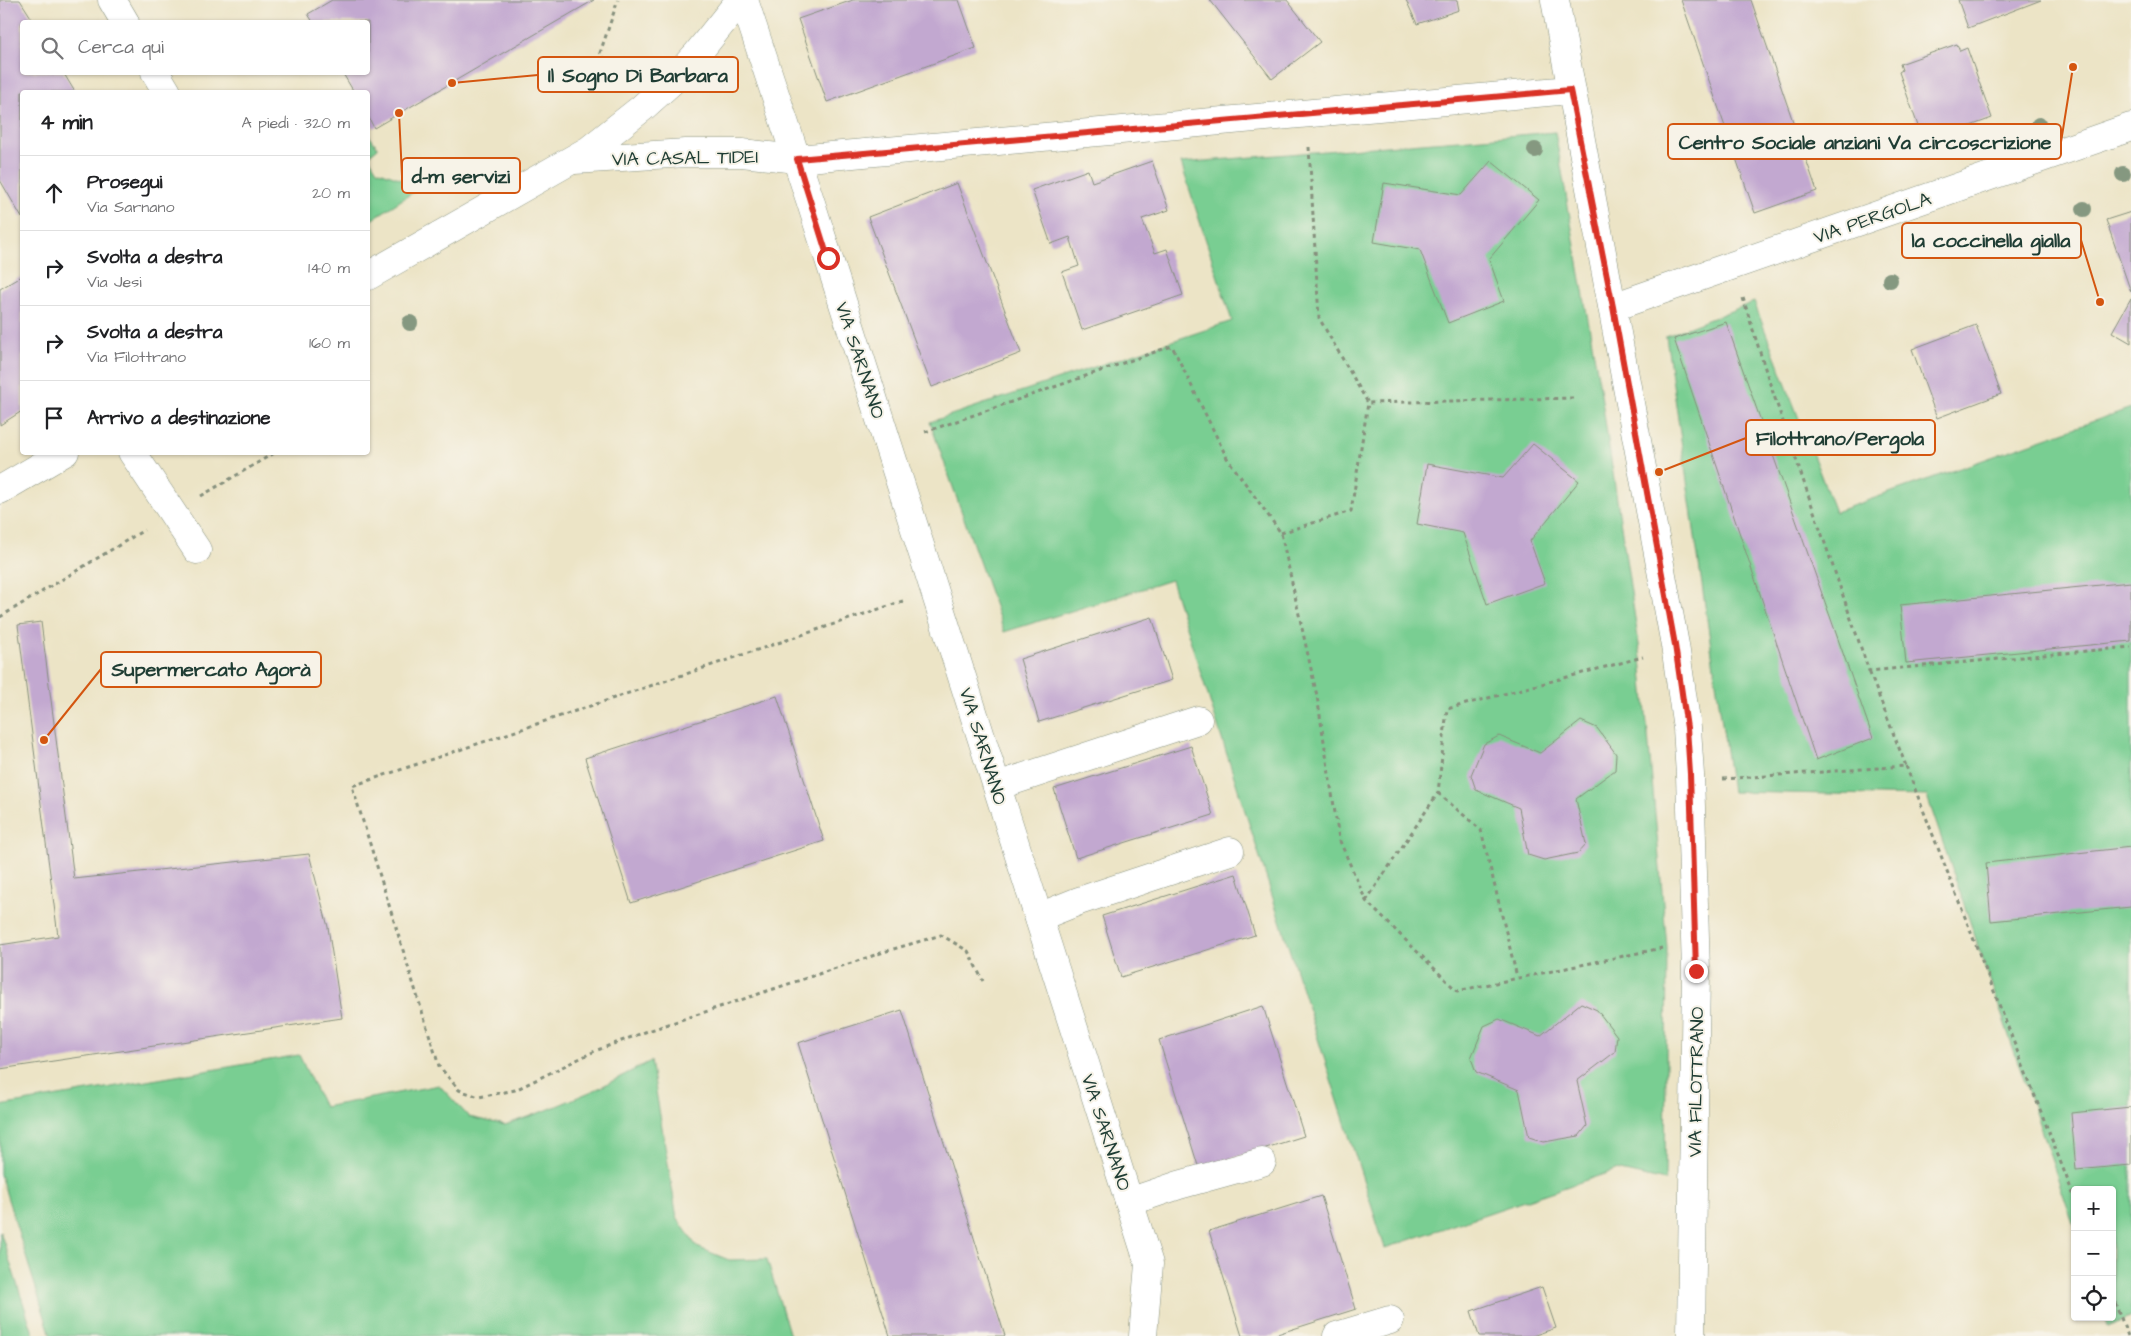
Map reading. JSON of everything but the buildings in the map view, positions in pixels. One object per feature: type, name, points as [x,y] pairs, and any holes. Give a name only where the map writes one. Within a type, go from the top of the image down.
[{"type":"street","points":[[112,0],[124,20]]},
{"type":"street","name":"VIA CASAL TIDEI","points":[[370,275],[574,160],[642,108],[672,81],[697,54],[740,0]]},
{"type":"street","name":"VIA SARNANO","points":[[744,0],[797,159],[1149,1264],[1143,1336]]},
{"type":"street","name":"VIA FILOTTRANO","points":[[1555,0],[1570,90],[1613,307],[1675,645],[1688,737],[1696,971],[1691,1336]]},
{"type":"street","points":[[157,75],[166,90]]},
{"type":"street","name":"VIA CASAL TIDEI","points":[[574,160],[686,153],[742,153],[797,159],[1570,90]]},
{"type":"street","name":"VIA PERGOLA","points":[[1613,307],[2131,127]]},
{"type":"street","points":[[0,490],[60,455]]},
{"type":"street","points":[[134,455],[198,550]]},
{"type":"street","points":[[996,786],[1198,720]]},
{"type":"street","points":[[1039,917],[1079,901],[1230,851]]},
{"type":"street","points":[[1129,1202],[1179,1185],[1262,1162]]},
{"type":"street","points":[[1337,1336],[1390,1320]]},
{"type":"path","points":[[618,0],[600,53],[618,80]]},
{"type":"path","points":[[1281,533],[1351,511],[1368,403],[1319,318],[1308,140]]},
{"type":"path","points":[[1745,306],[1768,381],[1869,671],[2071,1189]]},
{"type":"path","points":[[925,432],[1172,346],[1227,458],[1281,533],[1318,696],[1339,839],[1366,901],[1457,991],[1667,947]]},
{"type":"path","points":[[1368,403],[1573,398]]},
{"type":"path","points":[[0,617],[271,455]]},
{"type":"path","points":[[909,599],[352,786],[439,1066],[459,1090],[479,1097],[515,1090],[595,1051],[645,1032],[890,950],[941,935],[968,951],[983,981]]},
{"type":"path","points":[[1869,671],[2131,647]]},
{"type":"path","points":[[1366,901],[1438,793],[1447,709],[1647,656]]},
{"type":"path","points":[[1722,779],[1906,766]]},
{"type":"path","points":[[1438,793],[1481,830],[1517,977]]},
{"type":"path","points":[[2116,1305],[2128,1336]]},
{"type":"green space","points":[[1555,132],[1601,394],[1641,658],[1667,947],[1665,1181],[1616,1170],[1385,1248],[1171,580],[1004,632],[930,422],[1232,321],[1181,163]]},
{"type":"green space","points":[[370,137],[378,148],[370,154]]},
{"type":"green space","points":[[370,159],[377,170],[410,182],[415,191],[370,221]]},
{"type":"green space","points":[[1754,302],[1835,512],[2131,408],[2131,1317],[2108,1327],[2106,1321],[2116,1321],[2116,1186],[2071,1186],[2071,1217],[1927,796],[1732,792],[1666,336]]},
{"type":"green space","points":[[299,1055],[324,1107],[439,1085],[469,1117],[505,1125],[597,1089],[651,1061],[677,1218],[697,1247],[729,1260],[767,1259],[790,1336],[51,1336],[0,1174],[0,1106]]},
{"type":"green space","points":[[0,1231],[34,1336],[0,1336]]},
{"type":"place","name":"Centro Sociale anziani Va circoscrizione","points":[[2073,67]]},
{"type":"place","name":"Il Sogno Di Barbara","points":[[452,83]]},
{"type":"place","name":"d-m servizi","points":[[399,113]]},
{"type":"place","name":"la coccinella gialla","points":[[2100,302]]},
{"type":"place","name":"Filottrano/Pergola","points":[[1659,472]]},
{"type":"place","name":"Supermercato Agorà","points":[[44,740]]},
{"type":"route","points":[[828,258],[797,159],[1570,90],[1613,307],[1675,645],[1687,728],[1696,971]]}]
